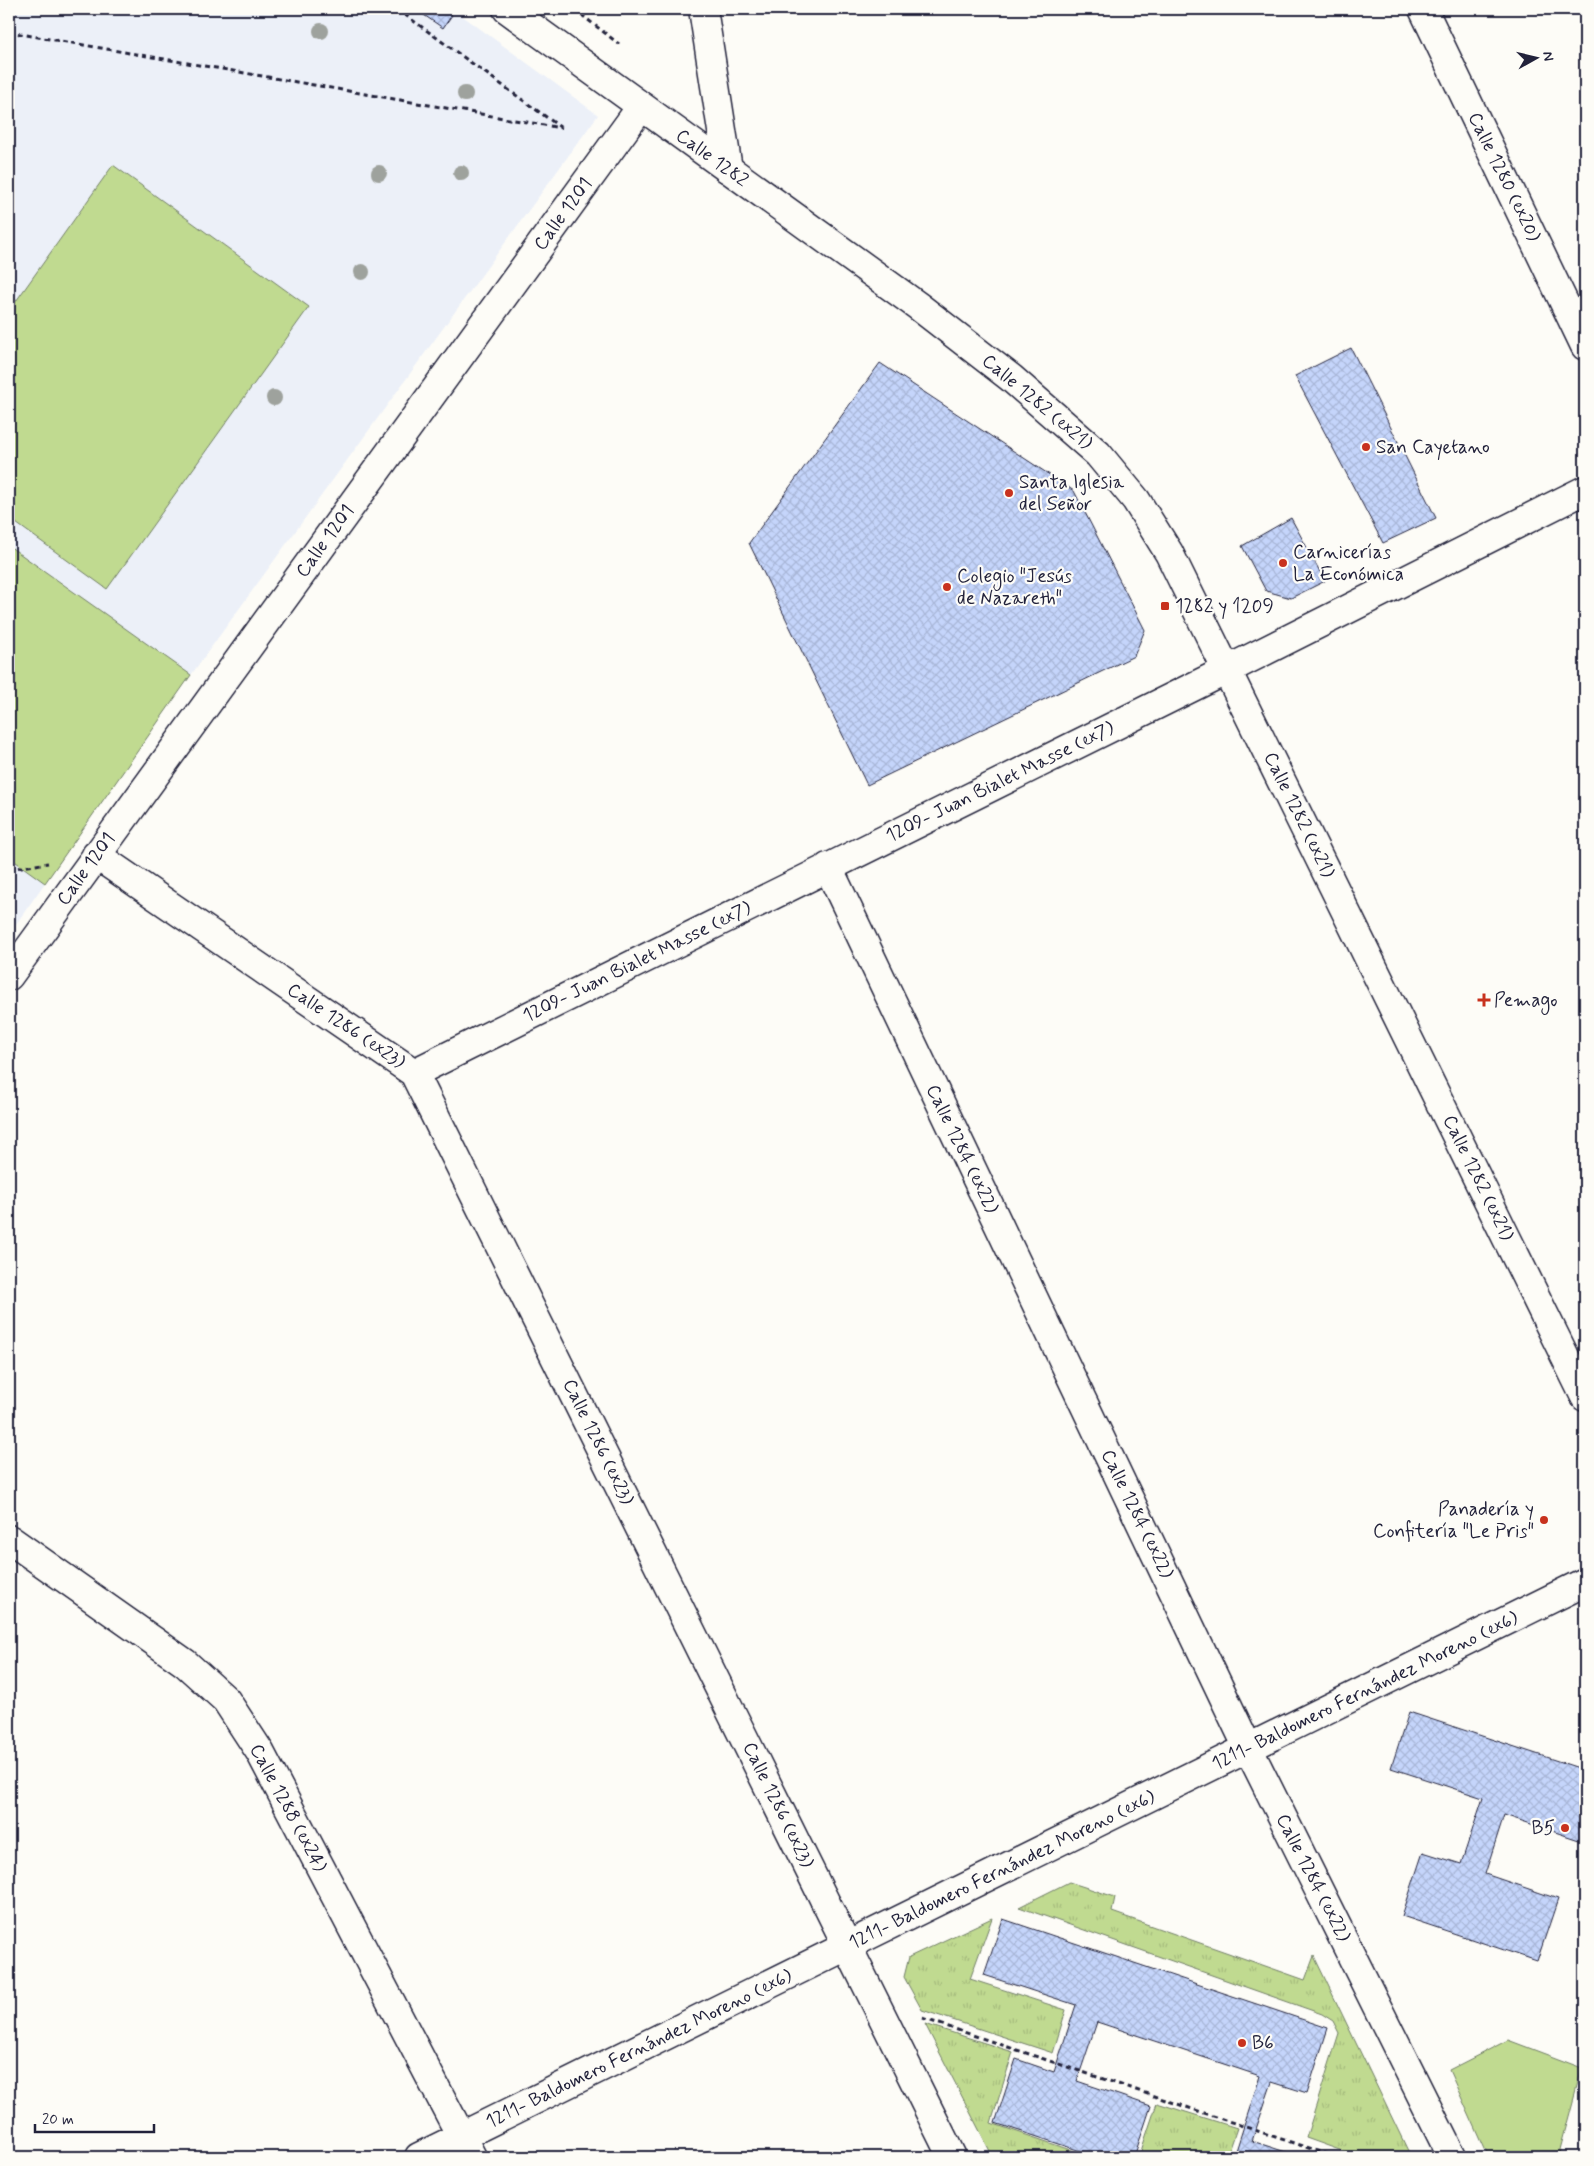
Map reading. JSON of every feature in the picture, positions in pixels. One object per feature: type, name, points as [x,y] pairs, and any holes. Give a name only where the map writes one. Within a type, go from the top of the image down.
[{"type":"street","name":"Calle 1282","points":[[507,9],[640,107],[918,306]]},
{"type":"street","points":[[703,9],[728,169]]},
{"type":"street","name":"Calle 1280 (ex20)","points":[[1424,9],[1585,346]]},
{"type":"street","name":"Calle 1201","points":[[9,976],[640,107]]},
{"type":"street","name":"Calle 1282 (ex21)","points":[[918,306],[1011,378],[1098,454],[1136,500],[1169,553],[1585,1397]]},
{"type":"street","name":"1209- Juan Bialet Masse (ex7)","points":[[414,1073],[1227,670],[1585,490]]},
{"type":"street","name":"Calle 1286 (ex23)","points":[[96,855],[414,1073],[952,2157]]},
{"type":"street","name":"Calle 1284 (ex22)","points":[[828,867],[1248,1748],[1452,2157]]},
{"type":"street","name":"Calle 1288 (ex24)","points":[[9,1539],[185,1663],[226,1700],[260,1752],[466,2147]]},
{"type":"street","name":"1211- Baldomero Fernández Moreno (ex6)","points":[[419,2157],[466,2147],[848,1946],[1585,1582]]},
{"type":"path","points":[[9,20],[17,9]]},
{"type":"path","points":[[9,32],[561,128],[397,9]]},
{"type":"path","points":[[916,2016],[1335,2157]]},
{"type":"shaded area","points":[[9,9],[453,9],[598,115],[191,675],[9,934]]},
{"type":"green space","points":[[113,165],[309,307],[107,589],[9,518],[9,311]]},
{"type":"green space","points":[[9,546],[191,675],[45,883],[9,857]]},
{"type":"green space","points":[[1069,1882],[1115,1897],[1112,1912],[1305,1980],[1314,1956],[1411,2157],[1359,2157],[1306,2138],[1339,2033],[1333,2021],[1322,2014],[1019,1907]]},
{"type":"green space","points":[[992,1918],[970,1979],[1066,2010],[1053,2053],[922,2010],[904,1977],[909,1957]]},
{"type":"green space","points":[[925,2024],[1013,2052],[991,2123],[1091,2157],[993,2157]]},
{"type":"green space","points":[[1508,2040],[1582,2068],[1558,2157],[1488,2157],[1449,2070]]},
{"type":"green space","points":[[1157,2103],[1237,2128],[1227,2157],[1139,2157]]},
{"type":"building","points":[[415,9],[443,9],[452,15],[443,28]]},
{"type":"building","name":"San Cayetano","points":[[1351,348],[1436,518],[1383,543],[1295,376]]},
{"type":"building","name":"Colegio \"Jesús de Nazareth\"","points":[[880,363],[1074,491],[1145,630],[1134,656],[867,785],[749,543]]},
{"type":"building","name":"Carnicerías La Económica","points":[[1291,518],[1325,581],[1291,598],[1266,591],[1242,546]]},
{"type":"building","name":"B5","points":[[1409,1712],[1585,1770],[1585,1842],[1504,1815],[1485,1874],[1558,1899],[1537,1961],[1402,1916],[1423,1852],[1461,1864],[1483,1798],[1391,1768]]},
{"type":"building","name":"B6","points":[[1003,1919],[1328,2028],[1307,2093],[1272,2082],[1252,2141],[1301,2157],[1234,2157],[1260,2076],[1097,2022],[1077,2081],[1151,2106],[1134,2157],[1099,2157],[995,2123],[1016,2059],[1054,2072],[1076,2005],[984,1975]]},
{"type":"place","name":"San Cayetano","points":[[1366,447]]},
{"type":"place","name":"Santa Iglesia del Señor","points":[[1009,493]]},
{"type":"place","name":"Carnicerías La Económica","points":[[1283,563]]},
{"type":"place","name":"Colegio \"Jesús de Nazareth\"","points":[[947,587]]},
{"type":"place","name":"1282 y 1209","points":[[1165,606]]},
{"type":"place","name":"Pemago","points":[[1484,1000]]},
{"type":"place","name":"Panadería y Confitería \"Le Pris\"","points":[[1544,1520]]},
{"type":"place","name":"B5","points":[[1565,1828]]},
{"type":"place","name":"B6","points":[[1242,2043]]}]
